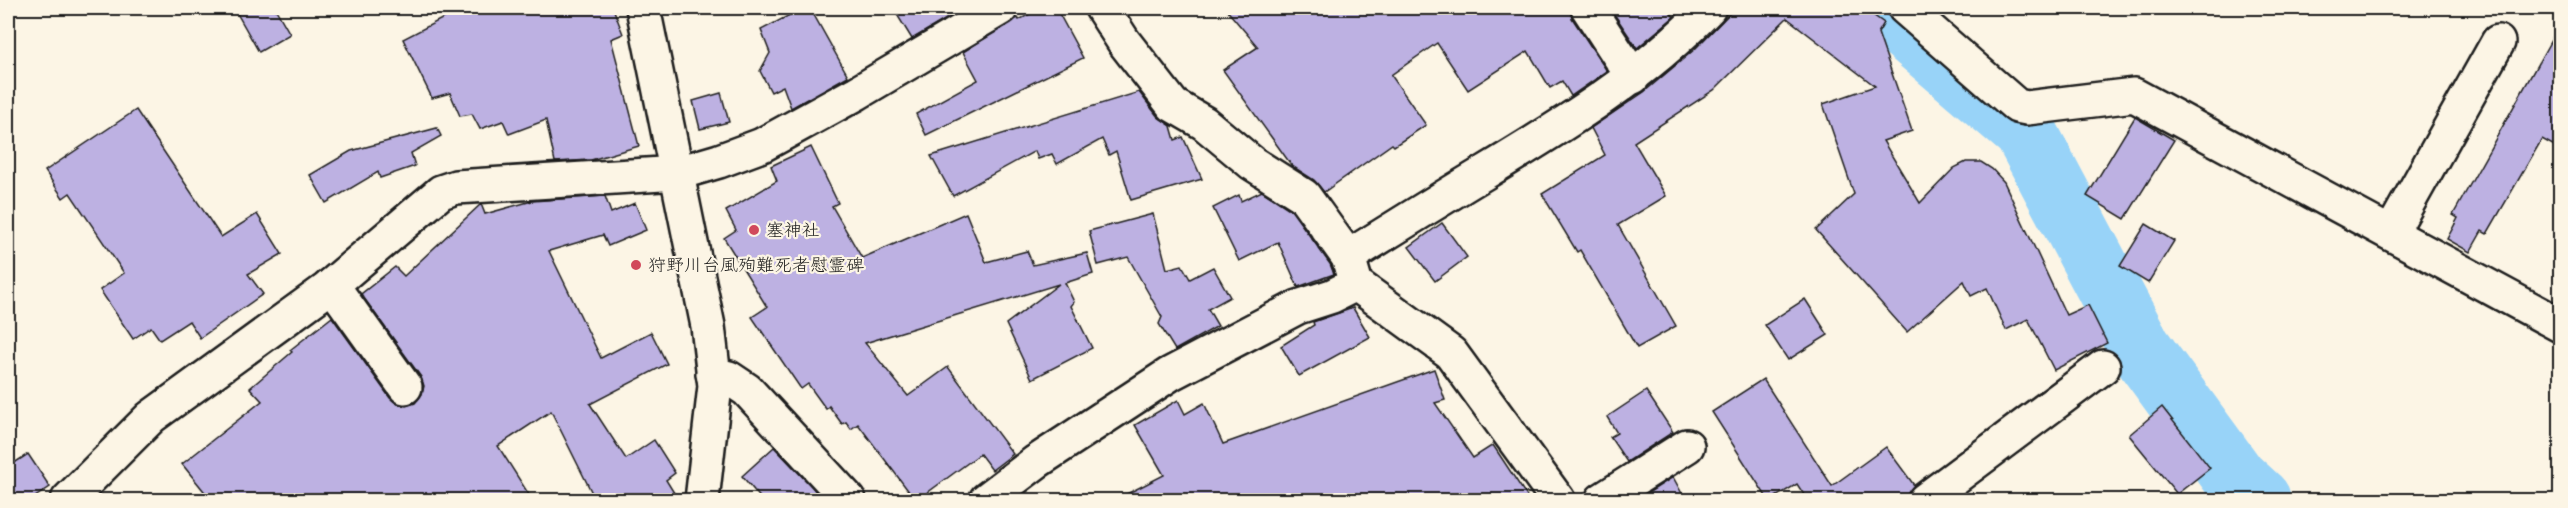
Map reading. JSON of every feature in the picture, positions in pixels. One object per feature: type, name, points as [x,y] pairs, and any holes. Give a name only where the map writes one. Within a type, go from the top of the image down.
[{"type":"street","points":[[643,8],[708,326],[715,386],[702,501]]},
{"type":"street","points":[[68,501],[151,417],[332,285],[432,198],[456,187],[678,173],[720,161],[762,145],[857,93],[1001,8]]},
{"type":"street","points":[[1102,8],[1124,42],[1173,105],[1204,123],[1252,163],[1304,196],[1315,207],[1352,270],[1451,353],[1558,501]]},
{"type":"street","points":[[1588,8],[1633,77]]},
{"type":"street","points":[[986,501],[1036,462],[1170,374],[1288,312],[1352,270],[1633,77],[1692,26],[1709,8]]},
{"type":"street","points":[[1905,8],[2017,106],[2027,108],[2134,95],[2391,233],[2558,319]]},
{"type":"street","points":[[2391,233],[2498,42]]},
{"type":"street","points":[[332,285],[405,387]]},
{"type":"street","points":[[1925,501],[2103,367]]},
{"type":"street","points":[[713,374],[729,378],[747,390],[849,501]]},
{"type":"street","points":[[1602,501],[1687,446]]},
{"type":"building","points":[[234,8],[275,8],[290,34],[259,52]]},
{"type":"building","points":[[463,8],[613,8],[623,34],[611,39],[639,146],[591,160],[555,162],[546,120],[509,134],[503,121],[480,129],[472,114],[460,116],[450,93],[432,98],[403,39]]},
{"type":"building","points":[[803,8],[810,8],[848,76],[791,108],[783,86],[771,92],[760,71],[770,53],[761,30]]},
{"type":"building","points":[[893,8],[965,8],[912,39]]},
{"type":"building","points":[[1041,8],[1056,8],[1083,58],[926,135],[916,114],[978,80],[963,52],[1014,20],[1018,18],[1019,20]]},
{"type":"building","points":[[1225,8],[1570,8],[1572,18],[1607,71],[1571,96],[1562,81],[1550,88],[1528,51],[1468,90],[1437,43],[1391,75],[1426,125],[1394,146],[1392,144],[1324,192],[1314,180],[1292,166],[1223,70],[1258,47]]},
{"type":"building","points":[[1610,8],[1667,8],[1674,17],[1637,48]]},
{"type":"building","points":[[1735,8],[1863,8],[1884,23],[1878,33],[1912,131],[1883,141],[1920,203],[1954,168],[1966,162],[1981,162],[1992,169],[2004,182],[2066,315],[2088,305],[2107,343],[2054,370],[2028,319],[2006,330],[1987,288],[1971,296],[1964,281],[1907,332],[1816,230],[1854,194],[1823,104],[1875,86],[1787,18],[1714,90],[1634,142],[1666,196],[1618,225],[1676,326],[1637,348],[1580,250],[1577,252],[1542,194],[1605,155],[1591,128],[1644,92],[1695,49]]},
{"type":"building","points":[[2560,24],[2560,149],[2542,139],[2487,234],[2482,231],[2470,252],[2447,239],[2458,218],[2453,215]]},
{"type":"building","points":[[1139,92],[1158,117],[1171,126],[1175,140],[1183,137],[1202,179],[1131,200],[1116,151],[1109,155],[1102,139],[1057,164],[1052,154],[1038,159],[1035,151],[953,196],[931,156]]},
{"type":"building","points":[[721,93],[729,122],[700,129],[693,101]]},
{"type":"building","points":[[136,110],[221,237],[257,214],[282,254],[248,274],[263,294],[200,338],[189,321],[160,340],[151,327],[133,339],[100,290],[124,273],[70,193],[63,198],[45,171]]},
{"type":"building","points":[[2135,117],[2174,140],[2125,219],[2087,196]]},
{"type":"building","points":[[437,128],[441,136],[411,153],[415,166],[380,178],[378,172],[326,203],[310,175],[351,151]]},
{"type":"building","points":[[811,147],[838,203],[832,206],[862,258],[966,213],[986,262],[1027,251],[1033,265],[1087,253],[1093,274],[1065,283],[1074,302],[1071,306],[1092,348],[1032,379],[1006,324],[1059,284],[865,343],[908,396],[948,367],[1013,454],[992,470],[980,454],[916,501],[858,424],[851,429],[846,422],[842,424],[829,406],[826,409],[808,384],[801,389],[752,317],[767,307],[724,238],[736,230],[726,211],[777,181],[771,166]]},
{"type":"building","points":[[1262,191],[1291,210],[1330,264],[1334,274],[1298,287],[1278,242],[1239,261],[1213,208],[1239,195],[1241,201]]},
{"type":"building","points":[[605,196],[611,213],[635,203],[646,230],[608,246],[603,235],[549,251],[601,358],[651,332],[667,364],[590,404],[626,459],[654,440],[675,473],[666,480],[679,501],[596,501],[551,411],[498,446],[533,501],[212,501],[182,464],[262,401],[250,388],[292,352],[290,350],[332,317],[390,398],[406,406],[415,403],[422,394],[424,386],[421,377],[361,294],[395,267],[404,276],[481,204],[485,214],[532,201]]},
{"type":"building","points":[[1153,214],[1167,269],[1182,265],[1190,279],[1213,267],[1230,297],[1208,309],[1218,326],[1175,350],[1159,324],[1162,317],[1128,257],[1098,265],[1089,231]]},
{"type":"building","points":[[1442,223],[1467,257],[1435,281],[1409,247]]},
{"type":"building","points":[[2146,224],[2174,241],[2148,283],[2120,266]]},
{"type":"building","points":[[1805,299],[1828,335],[1788,360],[1765,325]]},
{"type":"building","points":[[1353,308],[1370,337],[1299,376],[1281,346],[1314,325],[1313,322]]},
{"type":"building","points":[[1434,369],[1445,400],[1435,403],[1473,458],[1493,445],[1530,501],[1113,501],[1164,475],[1135,425],[1178,400],[1185,414],[1204,403],[1223,444]]},
{"type":"building","points":[[1763,379],[1832,486],[1886,447],[1914,485],[1907,495],[1899,501],[1808,501],[1797,484],[1769,501],[1712,412]]},
{"type":"building","points":[[1646,391],[1673,432],[1627,462],[1610,437],[1617,433],[1607,417]]},
{"type":"building","points":[[2162,407],[2210,468],[2177,494],[2129,435]]},
{"type":"building","points":[[774,447],[823,501],[763,501],[742,476]]},
{"type":"building","points":[[28,454],[50,487],[29,501],[8,501],[8,467]]},
{"type":"building","points":[[1673,477],[1686,501],[1653,501],[1648,493]]},
{"type":"waterway","points":[[1881,8],[2025,131],[2140,348],[2235,478],[2259,500]]},
{"type":"place","name":"塞神社","points":[[754,230]]},
{"type":"place","name":"狩野川台風殉難死者慰霊碑","points":[[636,265]]}]
